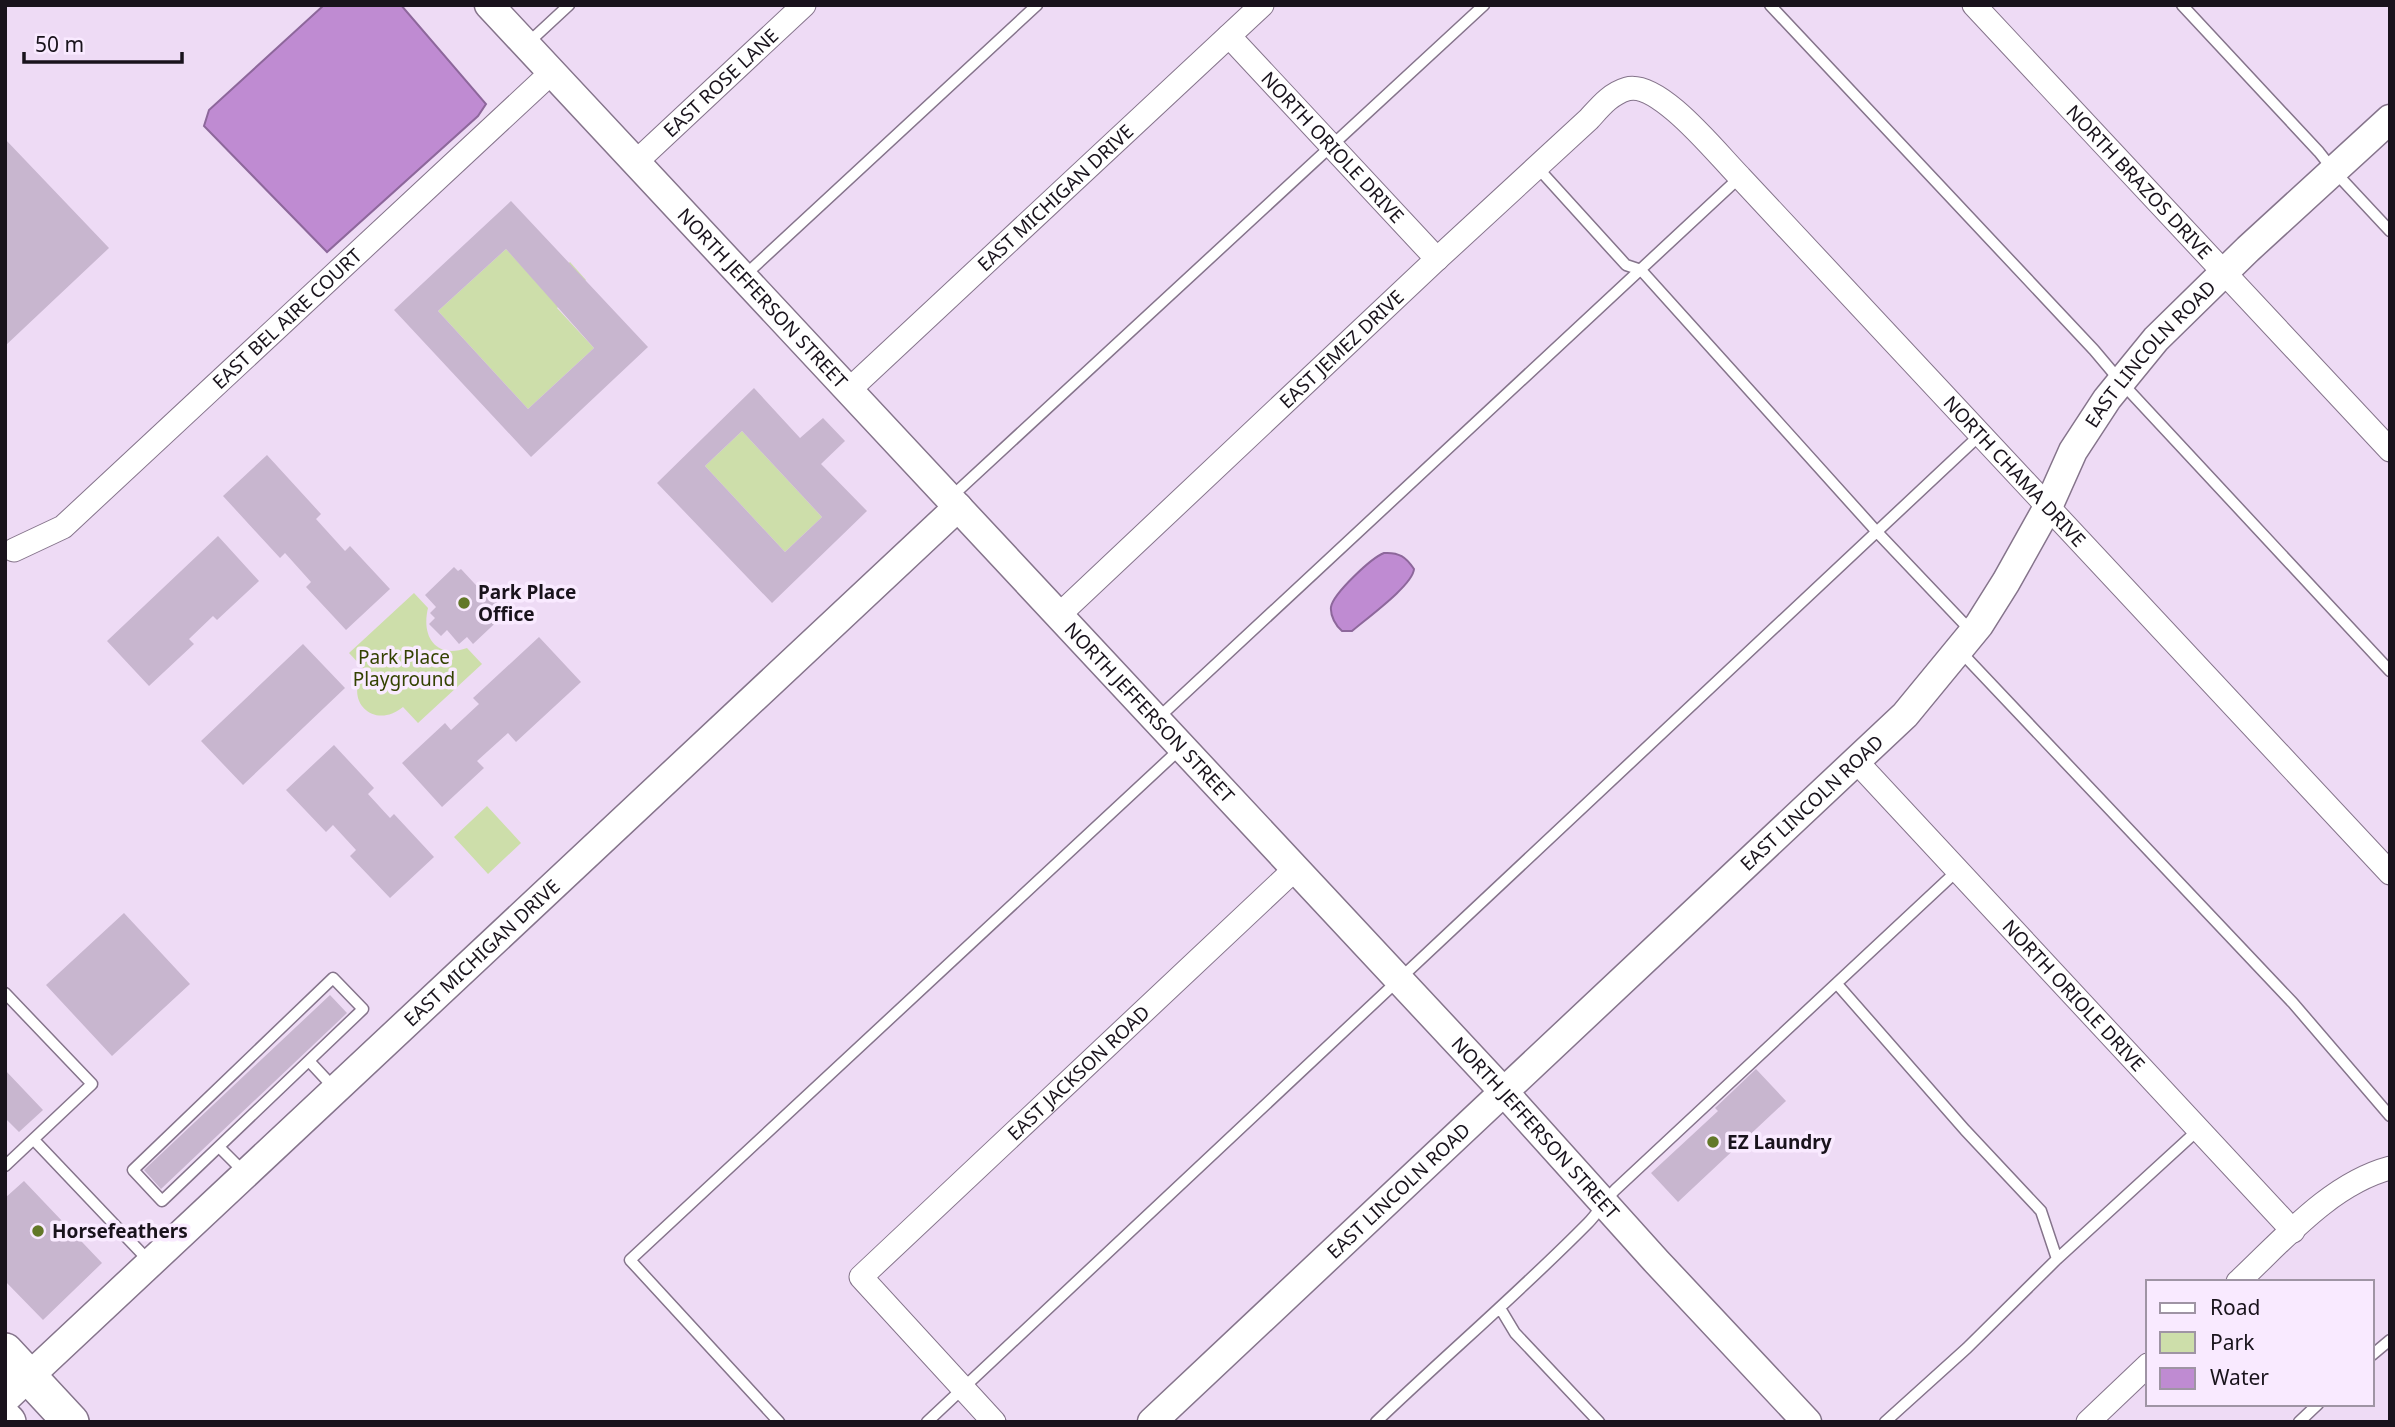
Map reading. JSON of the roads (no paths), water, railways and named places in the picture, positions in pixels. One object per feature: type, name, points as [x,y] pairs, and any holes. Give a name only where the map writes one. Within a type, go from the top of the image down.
[{"type":"main road","points":[[5,1351],[17,1388],[71,1422]]},
{"type":"street","name":"NORTH JEFFERSON STREET","points":[[489,5],[1503,1091],[1807,1422]]},
{"type":"street","name":"EAST ROSE LANE","points":[[636,162],[804,5]]},
{"type":"street","name":"EAST MICHIGAN DRIVE","points":[[849,390],[1262,5]]},
{"type":"street","name":"NORTH BRAZOS DRIVE","points":[[1974,5],[2390,450]]},
{"type":"street","name":"NORTH ORIOLE DRIVE","points":[[1229,36],[1437,259]]},
{"type":"street","name":"EAST BEL AIRE COURT","points":[[14,550],[63,527],[551,73]]},
{"type":"street","name":"EAST JEMEZ DRIVE","points":[[1059,615],[1589,119],[1607,99],[1629,88]]},
{"type":"street","name":"NORTH CHAMA DRIVE","points":[[1629,88],[1648,91],[1667,102],[1740,177],[2390,873]]},
{"type":"street","name":"EAST LINCOLN ROAD","points":[[1152,1422],[1905,715],[1966,641],[2006,582],[2048,507],[2073,451],[2107,399],[2156,339],[2224,272],[2390,119]]},
{"type":"street","name":"EAST MICHIGAN DRIVE","points":[[17,1388],[336,1090],[954,502]]},
{"type":"street","name":"NORTH ORIOLE DRIVE","points":[[1856,761],[2293,1231]]},
{"type":"street","name":"EAST JACKSON ROAD","points":[[964,1388],[861,1277],[1295,869]]},
{"type":"street","points":[[2240,1280],[2328,1199],[2369,1174],[2390,1168]]},
{"type":"street","points":[[2088,1422],[2146,1367]]},
{"type":"street","points":[[964,1388],[994,1422]]},
{"type":"lane","points":[[526,45],[569,5]]},
{"type":"lane","points":[[743,277],[1037,5]]},
{"type":"lane","points":[[954,502],[1484,5]]},
{"type":"lane","points":[[1770,5],[2390,671]]},
{"type":"lane","points":[[2182,5],[2390,231]]},
{"type":"lane","points":[[1537,167],[1626,265],[1641,270],[1877,531],[1966,641],[2293,1003],[2390,1116]]},
{"type":"lane","points":[[1157,720],[1740,177]]},
{"type":"lane","points":[[928,1422],[1981,434]]},
{"type":"lane","points":[[779,1422],[630,1260],[1182,747]]},
{"type":"lane","points":[[1377,1422],[1591,1220],[1603,1202],[1958,870]]},
{"type":"lane","points":[[333,978],[363,1009],[309,1061],[163,1201],[133,1170],[333,978]]},
{"type":"lane","points":[[1837,984],[2040,1211],[2057,1259]]},
{"type":"lane","points":[[5,993],[92,1084],[5,1166]]},
{"type":"lane","points":[[309,1061],[336,1090]]},
{"type":"lane","points":[[1885,1422],[2198,1130]]},
{"type":"lane","points":[[34,1140],[150,1263]]},
{"type":"lane","points":[[219,1147],[246,1174]]},
{"type":"lane","points":[[1500,1308],[1515,1333],[1599,1422]]},
{"type":"lane","points":[[2374,1353],[2390,1340]]},
{"type":"lane","points":[[2299,1422],[2316,1406]]},
{"type":"water","points":[[324,5],[401,5],[486,104],[478,116],[327,252],[204,126],[209,110]]},
{"type":"water","points":[[1384,553],[1394,553],[1405,558],[1414,569],[1412,576],[1398,592],[1352,631],[1342,631],[1331,614],[1333,601],[1353,577]]},
{"type":"place","name":"Park Place Office","points":[[464,603]]},
{"type":"place","name":"EZ Laundry","points":[[1713,1142]]},
{"type":"place","name":"Horsefeathers","points":[[38,1231]]},
{"type":"park label","name":"Park Place Playground","points":[[404,668]]}]
